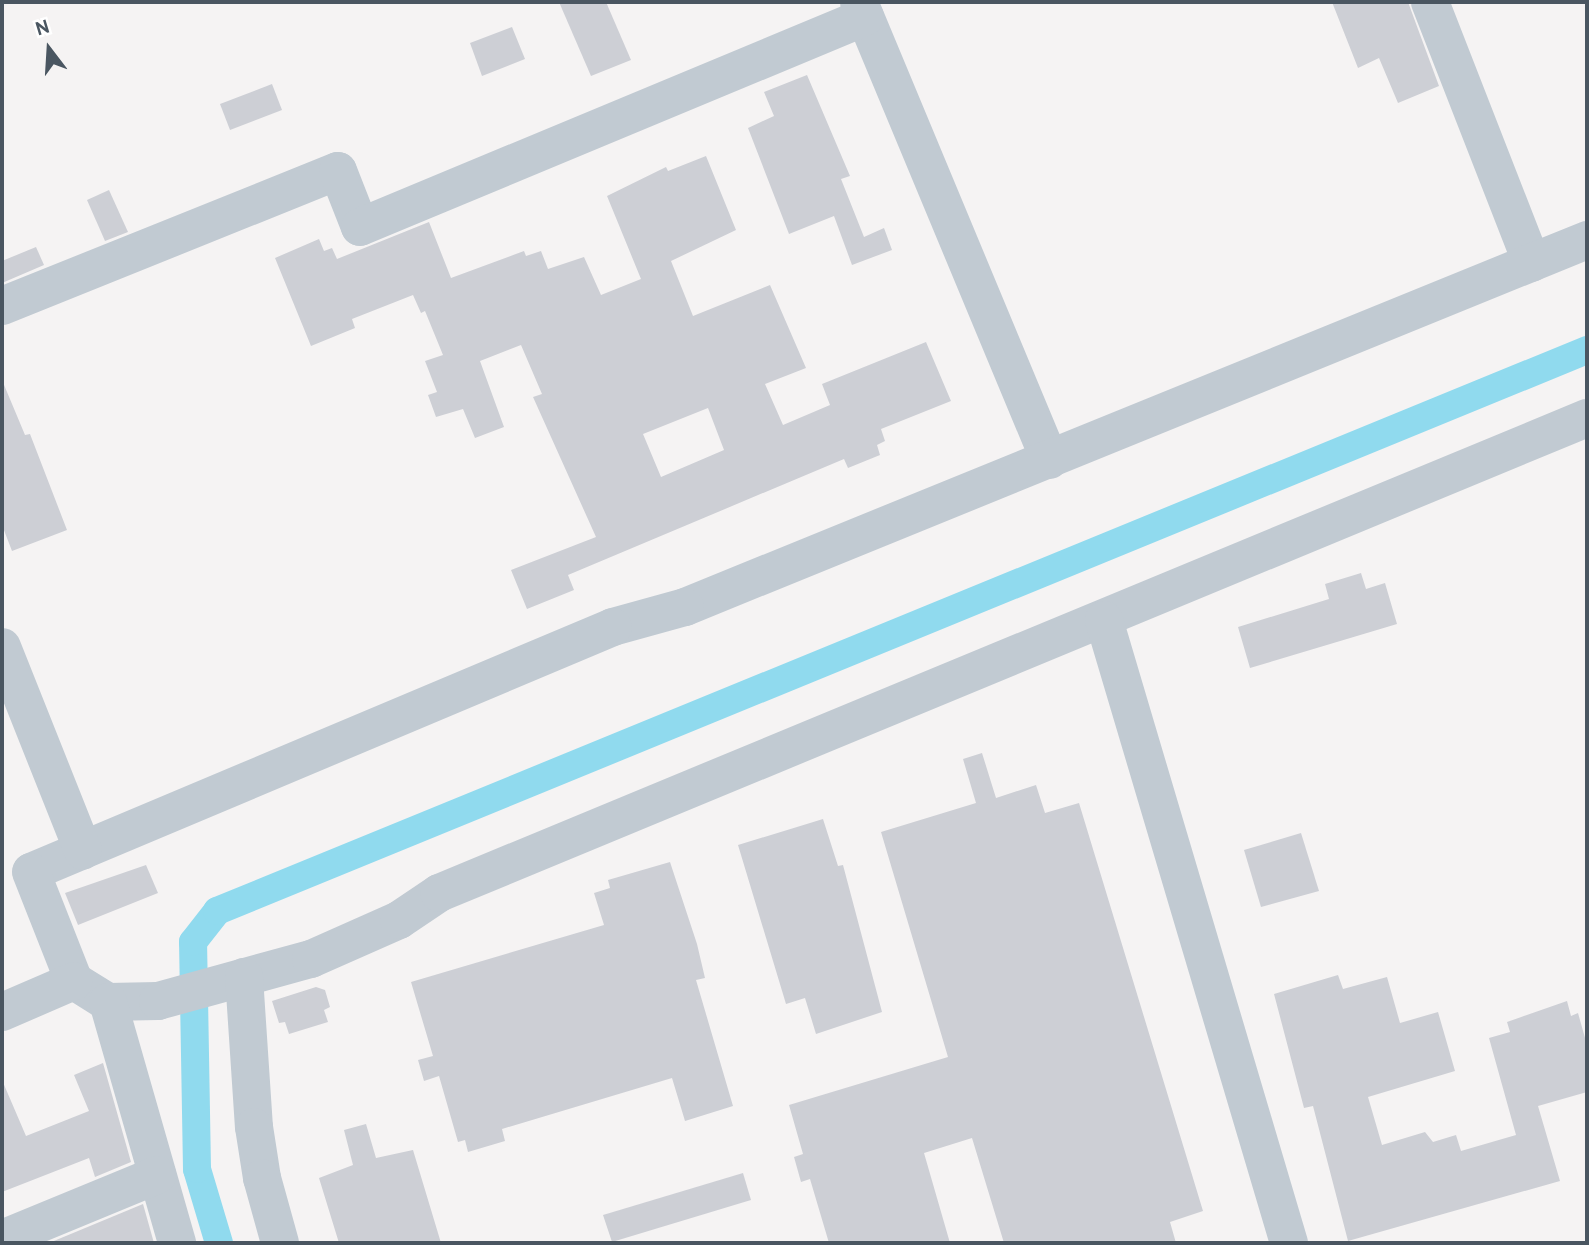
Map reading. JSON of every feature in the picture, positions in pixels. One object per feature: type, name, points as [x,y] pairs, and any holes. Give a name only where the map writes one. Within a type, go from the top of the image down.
[{"type":"street","points":[[1430,2],[1532,263]]},
{"type":"street","points":[[2,306],[338,171],[360,227],[862,9],[1050,460]]},
{"type":"street","points":[[1587,240],[685,607],[613,627],[31,872],[74,981],[108,1002],[158,1000],[311,959],[399,920],[439,893],[1587,418]]},
{"type":"street","points":[[1104,620],[1289,1243]]},
{"type":"street","points":[[2,647],[83,851]]},
{"type":"street","points":[[2,1012],[74,981]]},
{"type":"street","points":[[234,981],[262,1178],[280,1243]]},
{"type":"street","points":[[108,1002],[177,1243]]},
{"type":"street","points":[[2,1240],[158,1175]]},
{"type":"building","points":[[559,2],[606,2],[631,60],[591,76]]},
{"type":"building","points":[[1332,2],[1408,2],[1439,86],[1398,103],[1379,58],[1358,68]]},
{"type":"building","points":[[512,27],[525,59],[482,76],[470,43]]},
{"type":"building","points":[[807,75],[850,176],[841,179],[864,237],[884,228],[892,250],[852,265],[834,216],[789,234],[748,128],[774,116],[764,92]]},
{"type":"building","points":[[272,84],[282,110],[230,130],[220,104]]},
{"type":"building","points":[[706,156],[736,230],[671,261],[693,316],[770,285],[806,368],[765,384],[783,425],[830,405],[822,384],[926,342],[951,401],[881,429],[885,441],[877,445],[880,455],[848,468],[844,459],[568,575],[574,590],[527,609],[511,570],[596,537],[533,397],[542,394],[521,345],[480,361],[504,427],[475,438],[463,409],[436,417],[428,395],[437,392],[425,361],[443,355],[425,311],[421,313],[413,295],[352,319],[355,328],[311,346],[275,258],[319,239],[324,251],[332,248],[337,259],[429,222],[451,278],[524,251],[526,256],[541,251],[548,269],[584,257],[601,295],[641,279],[607,196],[666,167],[668,171]],"holes":[[[708,408],[724,450],[661,477],[643,434]]]},
{"type":"building","points":[[109,190],[128,232],[105,241],[87,200]]},
{"type":"building","points":[[36,247],[44,265],[2,283],[2,261]]},
{"type":"building","points":[[2,380],[25,435],[30,434],[67,530],[12,551],[2,525]]},
{"type":"building","points":[[1361,573],[1366,589],[1385,583],[1397,624],[1250,668],[1238,627],[1329,599],[1325,584]]},
{"type":"building","points":[[982,753],[996,798],[1036,785],[1045,813],[1079,803],[1203,1211],[1170,1222],[1176,1243],[1004,1243],[972,1138],[924,1153],[950,1243],[829,1243],[810,1179],[801,1182],[794,1157],[803,1154],[789,1105],[948,1057],[881,832],[976,803],[963,759]]},
{"type":"building","points":[[823,819],[838,866],[843,865],[882,1012],[816,1034],[805,998],[786,1004],[738,845]]},
{"type":"building","points":[[1301,833],[1319,891],[1261,907],[1244,850]]},
{"type":"building","points":[[670,862],[697,944],[705,978],[696,980],[733,1106],[685,1121],[672,1078],[502,1129],[505,1141],[468,1152],[465,1140],[458,1142],[439,1076],[424,1081],[418,1060],[433,1056],[411,982],[604,925],[594,893],[610,888],[608,880]]},
{"type":"building","points":[[146,865],[158,893],[78,925],[65,893]]},
{"type":"building","points":[[1338,975],[1343,989],[1387,977],[1400,1023],[1438,1012],[1455,1071],[1368,1097],[1382,1145],[1425,1132],[1433,1142],[1456,1135],[1461,1151],[1516,1135],[1489,1038],[1510,1032],[1507,1022],[1567,1001],[1571,1016],[1578,1013],[1587,1045],[1587,1092],[1538,1106],[1560,1181],[1348,1241],[1313,1106],[1304,1108],[1274,994]]},
{"type":"building","points":[[316,987],[325,990],[330,1007],[324,1010],[328,1022],[289,1034],[285,1022],[279,1023],[272,1001]]},
{"type":"building","points":[[103,1063],[131,1162],[95,1177],[89,1158],[2,1192],[2,1080],[26,1136],[89,1111],[74,1075]]},
{"type":"building","points":[[366,1124],[376,1158],[413,1150],[441,1243],[339,1243],[319,1178],[353,1165],[344,1130]]},
{"type":"building","points":[[743,1173],[751,1200],[612,1242],[603,1215]]},
{"type":"building","points":[[143,1204],[154,1243],[49,1243]]},
{"type":"waterway","points":[[219,1243],[197,1169],[193,942],[217,911],[1587,350]]}]
